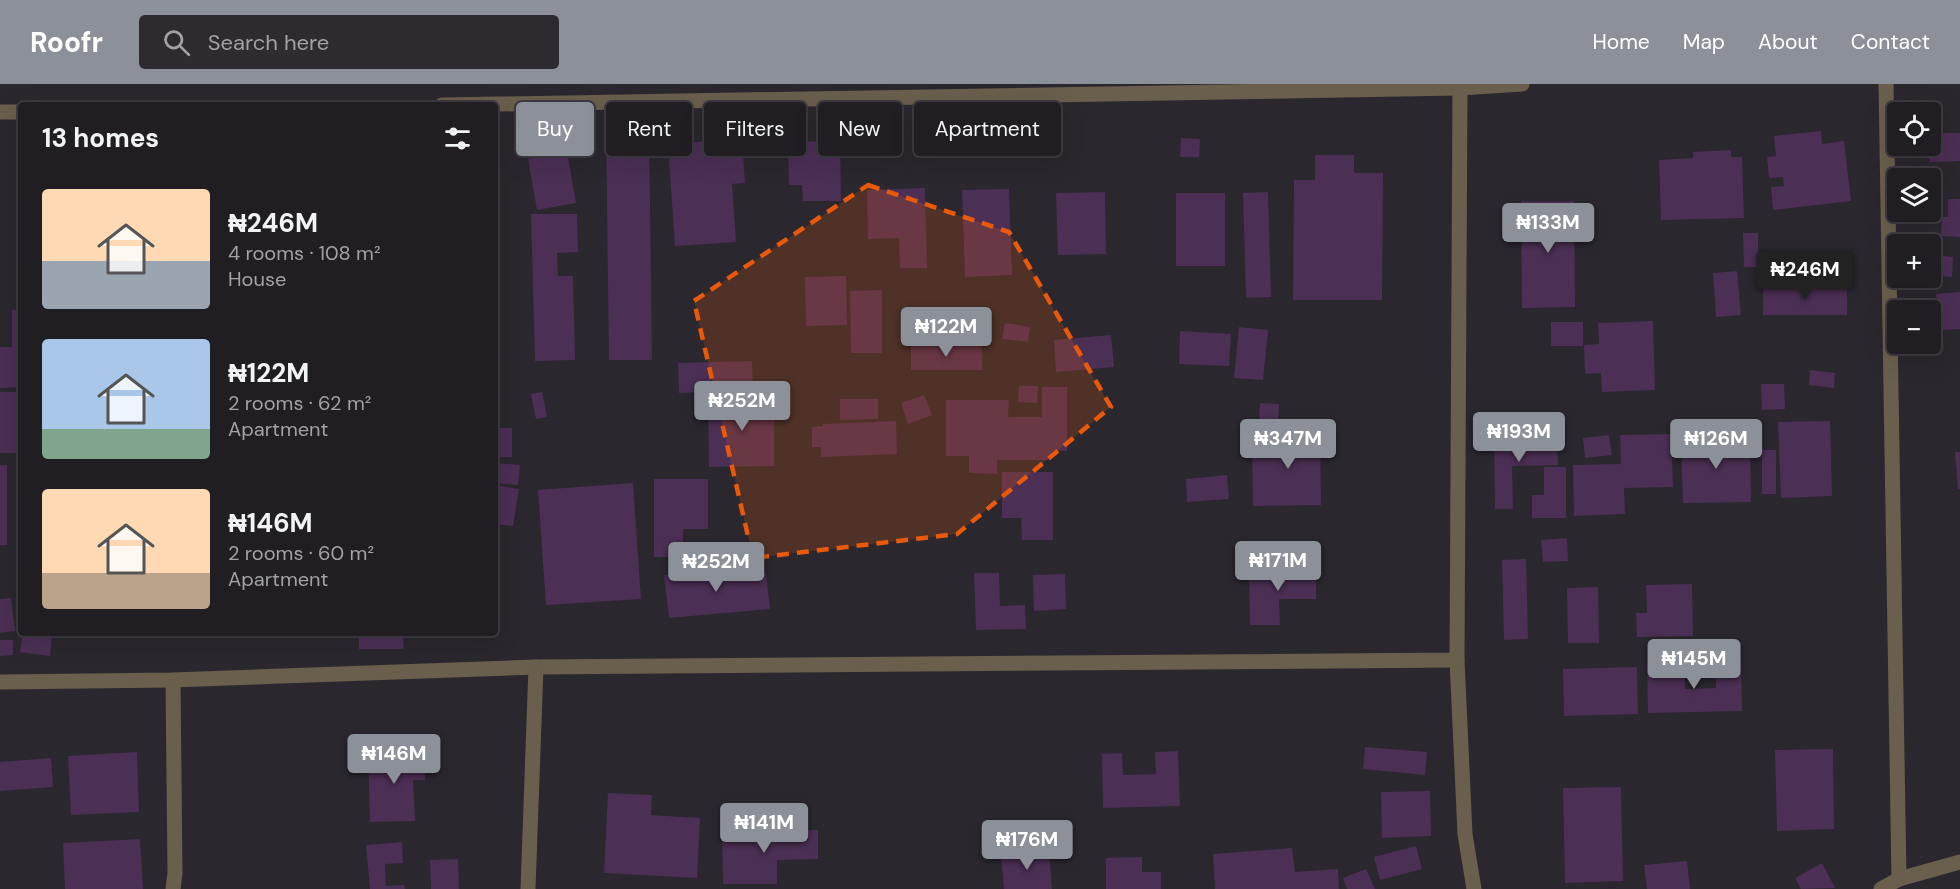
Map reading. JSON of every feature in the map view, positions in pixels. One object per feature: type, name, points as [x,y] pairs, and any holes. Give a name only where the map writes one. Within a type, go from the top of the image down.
[{"type":"street","points":[[498,104],[1460,88],[1522,84]]},
{"type":"street","points":[[1886,84],[1899,879]]},
{"type":"street","points":[[1460,88],[1458,660],[1465,834],[1474,889]]},
{"type":"street","points":[[0,112],[18,112]]},
{"type":"street","points":[[0,682],[173,680],[536,667],[1458,660]]},
{"type":"street","points":[[528,889],[536,667]]},
{"type":"street","points":[[173,680],[175,873],[173,889]]},
{"type":"street","points":[[1881,889],[1899,879],[1960,861]]},
{"type":"highlighted area","points":[[868,185],[1009,232],[1111,407],[957,534],[753,558],[694,301]]},
{"type":"building","points":[[1821,131],[1822,144],[1844,141],[1851,201],[1773,210],[1771,187],[1784,186],[1783,177],[1769,178],[1767,157],[1776,156],[1774,136]]},
{"type":"building","points":[[1941,133],[1960,133],[1960,161],[1930,162],[1930,156],[1941,156]]},
{"type":"building","points":[[1181,138],[1200,139],[1199,157],[1180,157]]},
{"type":"building","points":[[818,141],[818,156],[840,156],[841,201],[803,201],[802,185],[789,185],[788,156],[806,156],[806,142]]},
{"type":"building","points":[[692,142],[704,142],[704,156],[743,156],[745,183],[732,184],[736,242],[675,246],[669,156],[692,156]]},
{"type":"building","points":[[1731,150],[1731,157],[1742,157],[1744,218],[1661,220],[1659,160],[1693,158],[1693,152]]},
{"type":"building","points":[[1315,155],[1354,155],[1354,173],[1383,173],[1382,300],[1293,300],[1294,180],[1315,180]]},
{"type":"building","points":[[568,156],[576,203],[537,210],[528,159]]},
{"type":"building","points":[[606,156],[649,156],[652,360],[609,360]]},
{"type":"building","points":[[925,188],[927,268],[900,268],[899,238],[868,239],[867,190]]},
{"type":"building","points":[[1009,189],[1012,275],[965,277],[962,190]]},
{"type":"building","points":[[1105,192],[1106,254],[1058,255],[1056,193]]},
{"type":"building","points":[[1268,192],[1271,297],[1246,298],[1243,193]]},
{"type":"building","points":[[1176,193],[1225,193],[1225,266],[1176,266]]},
{"type":"building","points":[[1948,199],[1960,199],[1960,237],[1941,236],[1942,217],[1948,217]]},
{"type":"building","points":[[1521,201],[1574,201],[1575,307],[1522,308]]},
{"type":"building","points":[[531,214],[577,214],[578,252],[557,253],[558,276],[573,276],[575,360],[535,361]]},
{"type":"building","points":[[1743,233],[1758,233],[1758,267],[1744,267]]},
{"type":"building","points":[[1941,256],[1953,257],[1952,277],[1941,276]]},
{"type":"building","points":[[1737,271],[1741,315],[1716,317],[1713,273]]},
{"type":"building","points":[[846,276],[847,325],[806,326],[805,277]]},
{"type":"building","points":[[1763,287],[1847,287],[1847,315],[1763,315]]},
{"type":"building","points":[[882,290],[882,353],[851,353],[850,291]]},
{"type":"building","points":[[1960,292],[1960,329],[1941,330],[1941,300],[1936,300],[1936,294]]},
{"type":"building","points":[[12,310],[18,310],[18,387],[0,388],[0,347],[12,347]]},
{"type":"building","points":[[1653,321],[1655,390],[1602,392],[1601,373],[1585,374],[1584,345],[1599,344],[1598,323]]},
{"type":"building","points":[[1551,322],[1583,322],[1583,346],[1551,346]]},
{"type":"building","points":[[1005,323],[1030,327],[1028,342],[1002,339]]},
{"type":"building","points":[[1239,327],[1268,330],[1263,380],[1234,378]]},
{"type":"building","points":[[1180,331],[1231,334],[1229,366],[1179,364]]},
{"type":"building","points":[[1111,335],[1114,367],[1056,372],[1054,340]]},
{"type":"building","points":[[911,345],[982,346],[982,370],[911,370]]},
{"type":"building","points":[[752,361],[753,390],[679,393],[678,363]]},
{"type":"building","points":[[1810,370],[1835,373],[1834,388],[1809,385]]},
{"type":"building","points":[[1761,384],[1784,384],[1785,409],[1762,410]]},
{"type":"building","points":[[1019,386],[1038,386],[1037,403],[1018,402]]},
{"type":"building","points":[[1042,387],[1067,387],[1067,451],[1052,451],[1051,460],[997,460],[997,474],[969,473],[969,456],[946,456],[946,400],[1009,400],[1008,417],[1042,417]]},
{"type":"building","points":[[0,392],[18,392],[18,453],[0,453]]},
{"type":"building","points":[[542,392],[547,417],[536,419],[531,394]]},
{"type":"building","points":[[924,395],[932,415],[908,424],[901,403]]},
{"type":"building","points":[[737,396],[774,396],[774,466],[709,467],[708,401],[737,401]]},
{"type":"building","points":[[840,399],[878,399],[878,419],[840,420]]},
{"type":"building","points":[[1260,403],[1279,404],[1278,424],[1259,423]]},
{"type":"building","points":[[896,421],[897,454],[821,457],[821,447],[812,447],[812,427],[823,426],[823,424]]},
{"type":"building","points":[[1830,421],[1832,496],[1781,498],[1778,422]]},
{"type":"building","points":[[498,428],[512,428],[512,457],[498,457]]},
{"type":"building","points":[[1729,430],[1729,445],[1750,445],[1751,502],[1683,503],[1681,448],[1699,447],[1698,431]]},
{"type":"building","points":[[1320,431],[1321,505],[1253,506],[1252,448],[1270,448],[1270,432]]},
{"type":"building","points":[[1671,434],[1673,487],[1624,488],[1625,514],[1574,516],[1573,465],[1621,464],[1620,435]]},
{"type":"building","points":[[1609,435],[1612,455],[1585,458],[1583,438]]},
{"type":"building","points":[[1494,439],[1557,439],[1558,465],[1512,466],[1513,509],[1495,509]]},
{"type":"building","points":[[1762,450],[1776,450],[1776,494],[1762,494]]},
{"type":"building","points":[[1955,452],[1960,452],[1960,489],[1958,489]]},
{"type":"building","points":[[498,463],[520,465],[518,485],[498,483]]},
{"type":"building","points":[[0,465],[7,465],[7,545],[0,545]]},
{"type":"building","points":[[1544,467],[1566,467],[1566,518],[1532,518],[1532,495],[1544,495]]},
{"type":"building","points":[[1002,472],[1053,472],[1053,540],[1022,540],[1021,518],[1002,518]]},
{"type":"building","points":[[1227,475],[1229,499],[1187,502],[1186,479]]},
{"type":"building","points":[[654,479],[708,479],[708,529],[683,529],[683,557],[654,557]]},
{"type":"building","points":[[633,483],[641,599],[546,605],[538,490]]},
{"type":"building","points":[[498,486],[519,489],[513,526],[498,524]]},
{"type":"building","points":[[1567,538],[1568,561],[1543,562],[1541,540]]},
{"type":"building","points":[[1526,559],[1528,639],[1504,640],[1502,560]]},
{"type":"building","points":[[744,567],[745,575],[766,573],[770,609],[669,618],[664,575]]},
{"type":"building","points":[[1249,569],[1316,569],[1316,599],[1279,599],[1280,625],[1250,625]]},
{"type":"building","points":[[974,573],[999,573],[1000,606],[1025,605],[1026,629],[976,630]]},
{"type":"building","points":[[1065,574],[1066,609],[1034,611],[1033,575]]},
{"type":"building","points":[[1692,584],[1693,636],[1637,637],[1636,613],[1647,613],[1646,585]]},
{"type":"building","points":[[1598,587],[1599,643],[1568,643],[1567,588]]},
{"type":"building","points":[[11,598],[15,631],[0,633],[0,599]]},
{"type":"building","points":[[23,636],[52,636],[50,656],[20,652]]},
{"type":"building","points":[[359,636],[403,636],[404,649],[359,649]]},
{"type":"building","points":[[0,640],[13,640],[13,655],[0,656]]},
{"type":"building","points":[[1741,659],[1742,711],[1648,713],[1647,665],[1685,664],[1685,689],[1716,688],[1715,660]]},
{"type":"building","points":[[1637,667],[1638,714],[1564,716],[1563,669]]},
{"type":"building","points":[[1365,747],[1427,752],[1425,775],[1363,769]]},
{"type":"building","points":[[1833,749],[1834,829],[1777,831],[1775,750]]},
{"type":"building","points":[[424,751],[425,780],[413,780],[415,821],[370,822],[368,753]]},
{"type":"building","points":[[1178,751],[1180,806],[1103,808],[1102,754],[1122,753],[1123,775],[1156,774],[1155,752]]},
{"type":"building","points":[[137,752],[139,812],[71,815],[68,756]]},
{"type":"building","points":[[51,758],[53,787],[0,791],[0,762]]},
{"type":"building","points":[[1621,787],[1623,881],[1565,883],[1563,788]]},
{"type":"building","points":[[1430,791],[1431,836],[1382,838],[1381,792]]},
{"type":"building","points":[[608,793],[652,795],[651,815],[700,818],[697,878],[604,873]]},
{"type":"building","points":[[818,830],[818,859],[777,860],[777,884],[723,884],[722,831]]},
{"type":"building","points":[[140,839],[143,889],[65,889],[63,843]]},
{"type":"building","points":[[402,842],[403,863],[385,864],[386,886],[404,885],[405,889],[370,889],[366,845]]},
{"type":"building","points":[[1416,846],[1422,869],[1380,880],[1374,857]]},
{"type":"building","points":[[1292,848],[1295,872],[1338,869],[1339,889],[1215,889],[1213,854]]},
{"type":"building","points":[[1049,852],[1052,889],[1004,889],[1001,856]]},
{"type":"building","points":[[1142,857],[1142,872],[1161,872],[1161,889],[1106,889],[1106,858]]},
{"type":"building","points":[[458,859],[459,889],[431,889],[430,860]]},
{"type":"building","points":[[1687,861],[1690,889],[1647,889],[1644,865]]},
{"type":"building","points":[[1822,863],[1835,888],[1801,889],[1795,878]]},
{"type":"building","points":[[1366,869],[1375,889],[1347,889],[1343,878]]}]
